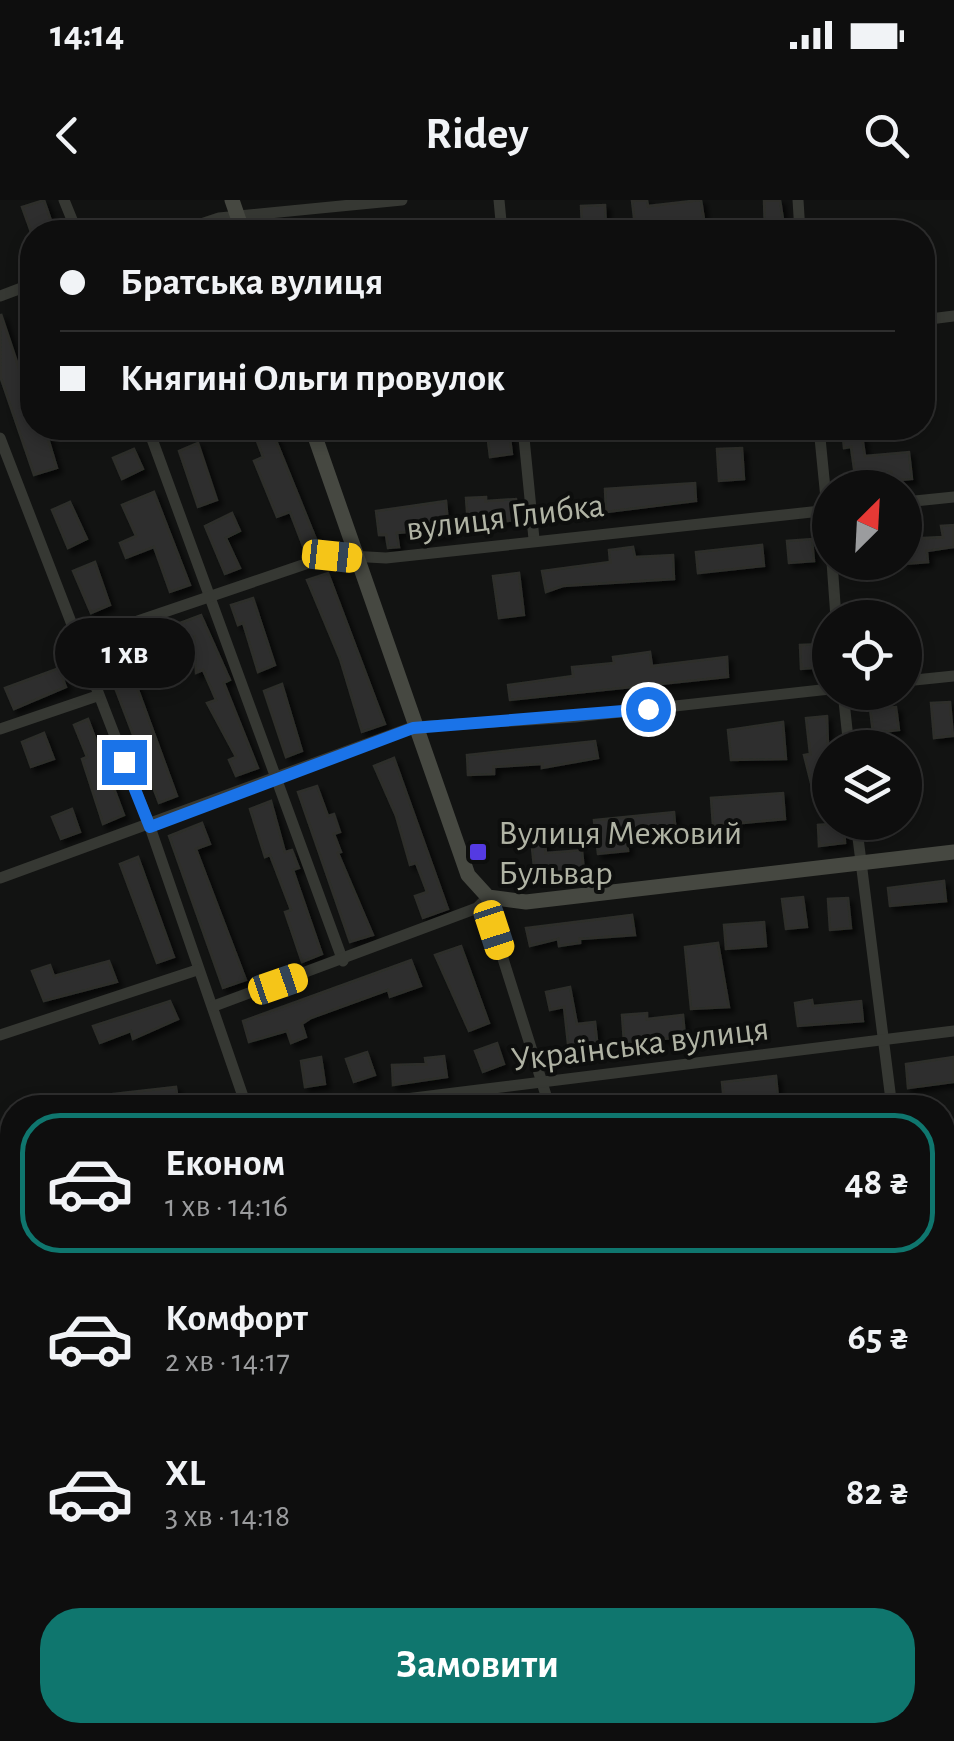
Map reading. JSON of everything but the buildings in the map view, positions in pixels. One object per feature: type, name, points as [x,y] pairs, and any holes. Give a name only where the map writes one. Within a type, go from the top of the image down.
[{"type":"street","points":[[272,220],[402,200]]},
{"type":"street","points":[[0,438],[150,827],[243,1095]]},
{"type":"street","points":[[152,440],[343,961]]},
{"type":"street","points":[[316,440],[413,728],[468,875],[488,897],[494,930],[546,1095]]},
{"type":"street","points":[[524,440],[534,539]]},
{"type":"street","points":[[820,440],[824,470]]},
{"type":"street","points":[[922,500],[954,496]]},
{"type":"street","name":"вулиця Глибка","points":[[79,641],[332,556],[357,558],[812,512]]},
{"type":"street","points":[[922,679],[954,676]]},
{"type":"street","points":[[0,878],[150,827],[277,775],[413,728],[575,717],[812,691]]},
{"type":"street","points":[[0,728],[97,696]]},
{"type":"street","points":[[858,840],[890,1095]]},
{"type":"street","points":[[488,897],[526,902],[954,852]]},
{"type":"street","points":[[214,1006],[477,908],[488,897]]},
{"type":"street","points":[[0,1034],[197,970]]},
{"type":"street","name":"Українська вулиця","points":[[438,1095],[954,1031]]},
{"type":"place","name":"Вулиця Межовий Бульвар","points":[[478,852]]},
{"type":"route","points":[[124,762],[150,827],[277,775],[413,728],[648,709]]}]
